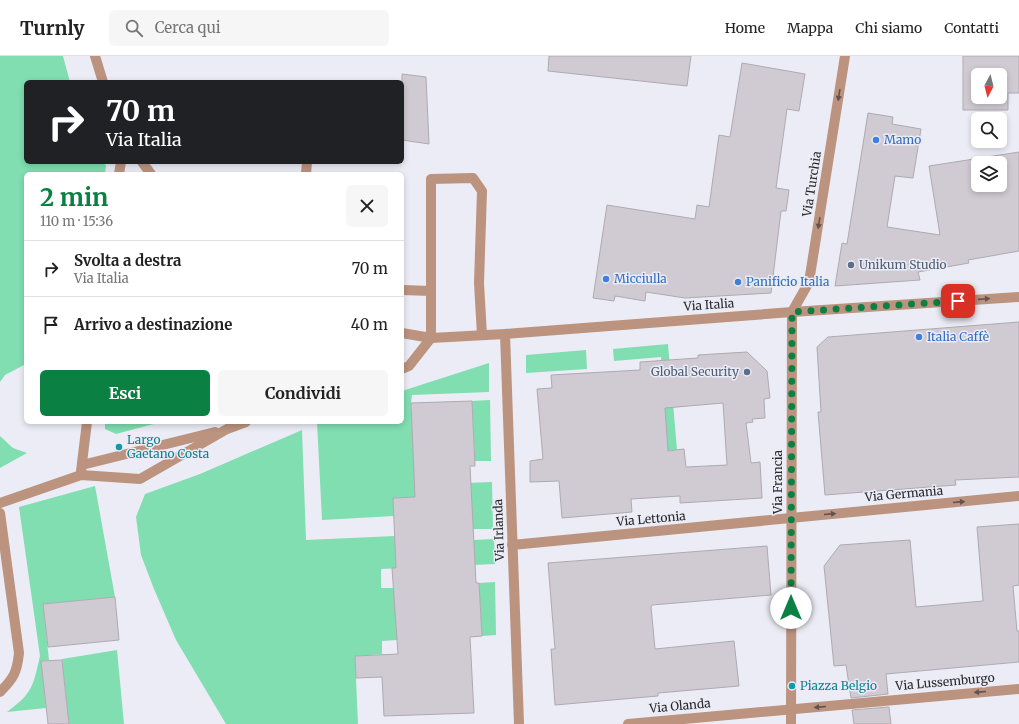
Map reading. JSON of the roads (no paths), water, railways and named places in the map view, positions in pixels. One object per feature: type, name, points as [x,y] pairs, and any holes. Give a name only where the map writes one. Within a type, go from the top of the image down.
[{"type":"street","points":[[95,56],[102,80]]},
{"type":"street","name":"Via Turchia","points":[[792,312],[809,282],[845,56]]},
{"type":"street","points":[[404,368],[409,366],[431,338],[431,179],[473,178],[482,191],[479,284],[482,335]]},
{"type":"street","points":[[404,290],[431,291]]},
{"type":"street","name":"Via Italia","points":[[404,334],[431,338],[505,334],[792,312],[1019,297]]},
{"type":"street","name":"Via Francia","points":[[790,724],[792,312]]},
{"type":"street","name":"Via Irlanda","points":[[505,334],[519,724]]},
{"type":"street","points":[[81,470],[87,424]]},
{"type":"street","points":[[0,503],[81,470],[241,424]]},
{"type":"street","points":[[81,470],[140,479],[227,429]]},
{"type":"street","name":"Via Germania","points":[[791,518],[1019,496]]},
{"type":"street","points":[[0,513],[19,652],[17,667],[11,681],[0,692]]},
{"type":"street","name":"Via Lettonia","points":[[512,545],[791,518]]},
{"type":"street","name":"Via Lussemburgo","points":[[791,710],[1019,689]]},
{"type":"street","name":"Via Olanda","points":[[628,724],[791,710]]},
{"type":"place","name":"Mamo","points":[[876,140]]},
{"type":"place","name":"Unikum Studio","points":[[851,265]]},
{"type":"place","name":"Micciulla","points":[[606,279]]},
{"type":"place","name":"Panificio Italia","points":[[738,282]]},
{"type":"place","name":"Italia Caffè","points":[[919,337]]},
{"type":"place","name":"Global Security","points":[[747,372]]},
{"type":"place","name":"Largo Gaetano Costa","points":[[119,447]]},
{"type":"place","name":"Piazza Belgio","points":[[792,686]]}]
